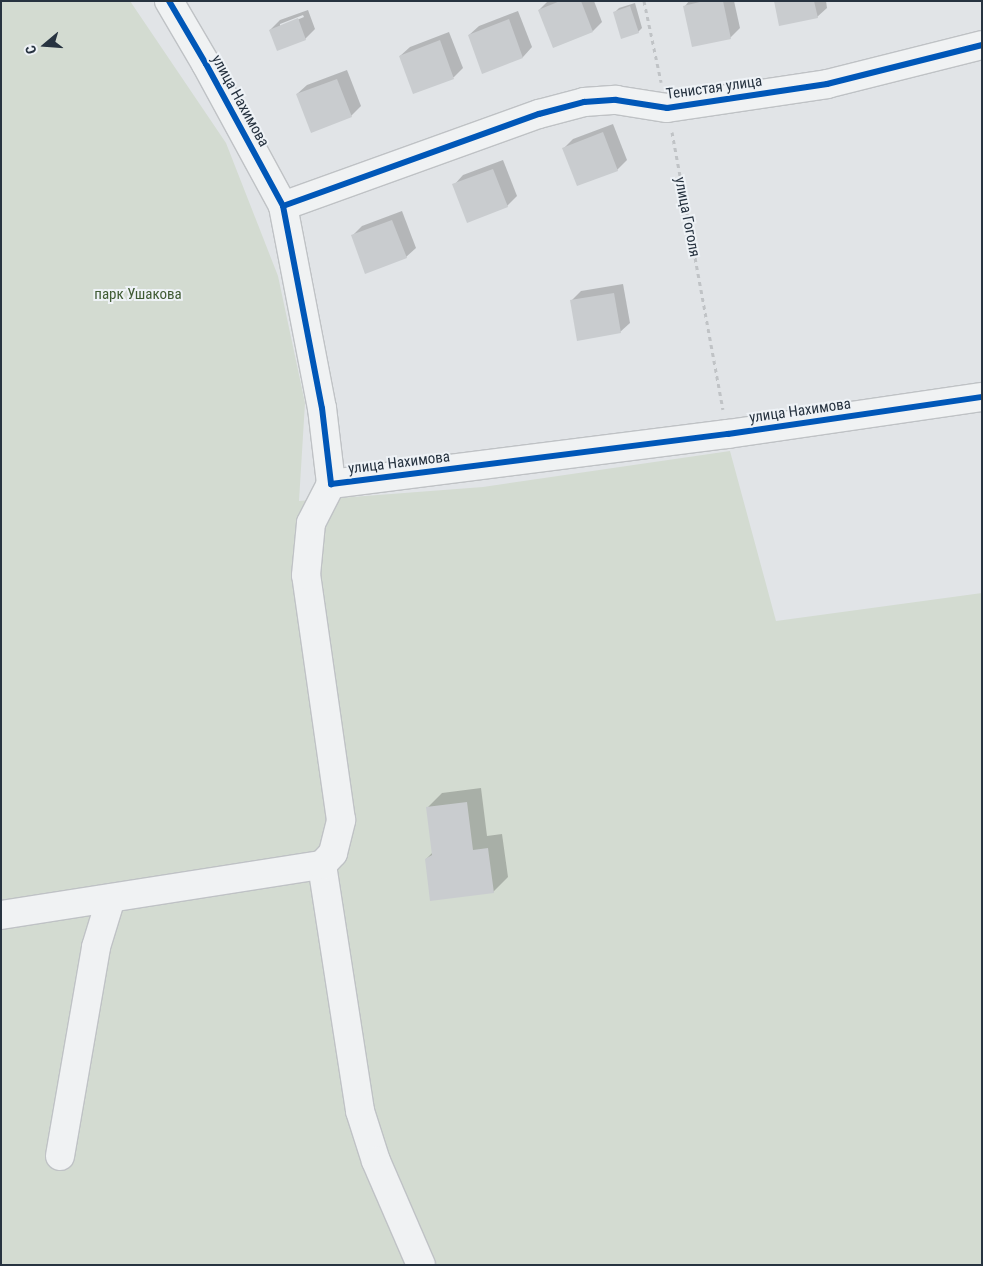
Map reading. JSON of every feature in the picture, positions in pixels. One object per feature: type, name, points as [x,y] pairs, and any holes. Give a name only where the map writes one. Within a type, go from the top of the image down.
[{"type":"street","name":"улица Нахимова","points":[[169,1],[206,64],[283,206],[322,408],[331,484],[728,434],[982,397]]},
{"type":"street","name":"Тенистая улица","points":[[283,206],[539,114],[584,102],[616,100],[667,108],[828,84],[982,45]]},
{"type":"street","points":[[1,915],[322,865],[334,853],[342,820],[306,574],[311,523],[331,484]]},
{"type":"street","points":[[322,865],[360,1111],[376,1161],[421,1265]]},
{"type":"street","points":[[60,1156],[96,947],[111,898]]},
{"type":"green space","name":"парк Ушакова","points":[[1,1],[130,1],[226,143],[278,276],[305,403],[299,501],[483,487],[730,451],[776,621],[982,593],[982,1265],[1,1265]]},
{"type":"building","points":[[560,1],[581,1],[593,32],[553,48],[538,10]]},
{"type":"building","points":[[704,1],[723,1],[731,39],[692,47],[683,6]]},
{"type":"building","points":[[774,1],[814,1],[818,18],[779,26]]},
{"type":"building","points":[[630,6],[639,33],[621,39],[613,12]]},
{"type":"building","points":[[298,18],[306,40],[277,51],[269,30]]},
{"type":"building","points":[[509,19],[523,58],[482,74],[468,35]]},
{"type":"building","points":[[440,40],[454,79],[413,94],[399,56]]},
{"type":"building","points":[[337,79],[352,117],[311,133],[296,94]]},
{"type":"building","points":[[603,132],[618,171],[577,186],[562,148]]},
{"type":"building","points":[[493,169],[508,207],[467,223],[452,184]]},
{"type":"building","points":[[392,220],[407,258],[365,274],[351,235]]},
{"type":"building","points":[[614,293],[621,333],[577,341],[570,300]]},
{"type":"building","points":[[467,802],[473,850],[488,848],[494,893],[430,901],[425,859],[432,855],[426,807]]},
{"type":"cycle path","points":[[169,1],[206,64],[283,206],[322,408],[331,484],[728,434],[982,397]]},
{"type":"cycle path","points":[[283,206],[539,114],[584,102],[616,100],[667,108],[827,84],[982,45]]}]
